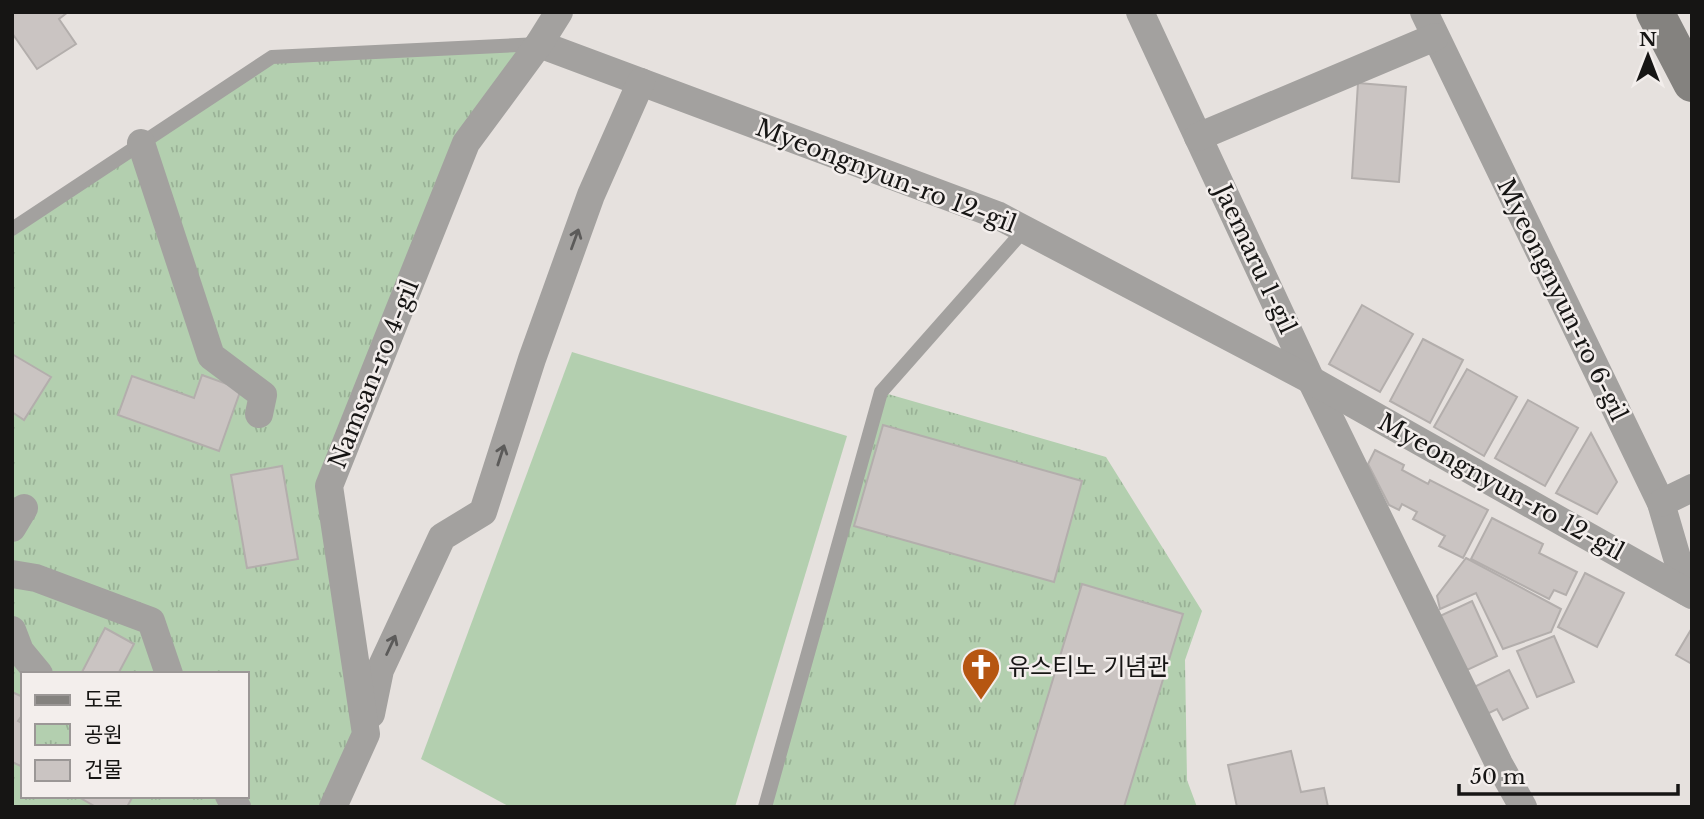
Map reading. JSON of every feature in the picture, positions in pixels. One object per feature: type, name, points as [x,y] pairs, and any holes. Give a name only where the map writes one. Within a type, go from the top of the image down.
[{"type":"street","name":"Namsan-ro 4-gil","points":[[366,734],[330,486],[466,143],[540,44],[559,12]]},
{"type":"street","name":"Jaemaru 1-gil","points":[[1140,12],[1311,380]]},
{"type":"street","points":[[1655,12],[1692,83]]},
{"type":"street","points":[[1198,137],[1429,24]]},
{"type":"street","name":"Myeongnyun-ro 6-gil","points":[[1429,24],[1661,503],[1689,593]]},
{"type":"street","name":"Myeongnyun-ro 12-gil","points":[[540,44],[997,215],[1311,380],[1689,593]]},
{"type":"street","points":[[333,807],[366,734],[380,670],[442,537],[483,512],[532,359],[591,195],[641,82]]},
{"type":"street","points":[[141,143],[211,356],[263,395],[259,414]]},
{"type":"street","name":"Myeongnyun-ro 12-gil","points":[[1311,380],[1499,764],[1523,807]]},
{"type":"street","points":[[1661,503],[1692,488]]},
{"type":"street","points":[[12,574],[36,578],[151,621],[168,672]]},
{"type":"street","points":[[12,630],[20,651],[37,672]]},
{"type":"lane","points":[[12,229],[272,57],[540,44]]},
{"type":"lane","points":[[765,807],[881,392],[1025,229]]},
{"type":"green space","points":[[539,44],[466,143],[330,486],[366,734],[338,807],[12,807],[12,229],[272,57]]},
{"type":"green space","points":[[572,352],[847,436],[735,807],[510,807],[421,759]]},
{"type":"green space","points":[[881,392],[1106,457],[1202,611],[1185,660],[1187,780],[1197,807],[765,807]]},
{"type":"building","points":[[12,12],[68,12],[59,19],[76,44],[37,69],[12,33]]},
{"type":"building","points":[[1358,83],[1406,87],[1399,182],[1352,178]]},
{"type":"building","points":[[1362,305],[1413,334],[1380,392],[1329,364]]},
{"type":"building","points":[[1423,339],[1463,360],[1430,423],[1390,401]]},
{"type":"building","points":[[12,354],[51,377],[24,420],[12,412]]},
{"type":"building","points":[[1467,369],[1517,397],[1484,456],[1434,427]]},
{"type":"building","points":[[202,375],[241,389],[219,451],[118,415],[132,376],[194,398]]},
{"type":"building","points":[[1528,400],[1578,428],[1545,486],[1495,458]]},
{"type":"building","points":[[883,425],[1082,481],[1054,582],[854,526]]},
{"type":"building","points":[[1591,433],[1617,482],[1597,514],[1556,493]]},
{"type":"building","points":[[1375,450],[1404,465],[1402,470],[1428,484],[1430,480],[1488,510],[1463,558],[1439,546],[1445,536],[1413,519],[1417,512],[1402,504],[1399,510],[1389,505],[1368,464]]},
{"type":"building","points":[[282,466],[298,559],[247,568],[231,475]]},
{"type":"building","points":[[1492,518],[1543,544],[1539,553],[1577,572],[1566,595],[1554,590],[1549,599],[1471,559]]},
{"type":"building","points":[[1466,558],[1561,609],[1551,632],[1503,649],[1476,593],[1440,609],[1437,596]]},
{"type":"building","points":[[1585,573],[1624,593],[1597,647],[1558,627]]},
{"type":"building","points":[[1082,584],[1183,614],[1124,807],[1014,807]]},
{"type":"building","points":[[1472,601],[1497,656],[1465,671],[1440,616]]},
{"type":"building","points":[[105,628],[134,644],[119,672],[82,672]]},
{"type":"building","points":[[1692,628],[1692,664],[1676,655]]},
{"type":"building","points":[[1554,636],[1574,682],[1537,697],[1517,651]]},
{"type":"building","points":[[1509,670],[1528,708],[1503,720],[1497,709],[1483,716],[1470,689]]},
{"type":"building","points":[[12,692],[21,696],[21,717],[18,721],[21,723],[21,766],[12,762]]},
{"type":"building","points":[[1291,751],[1301,792],[1324,788],[1328,807],[1237,807],[1228,765]]},
{"type":"building","points":[[80,798],[132,798],[127,807],[96,807]]},
{"type":"place","name":"유스티노 기념관","points":[[981,701]]}]
